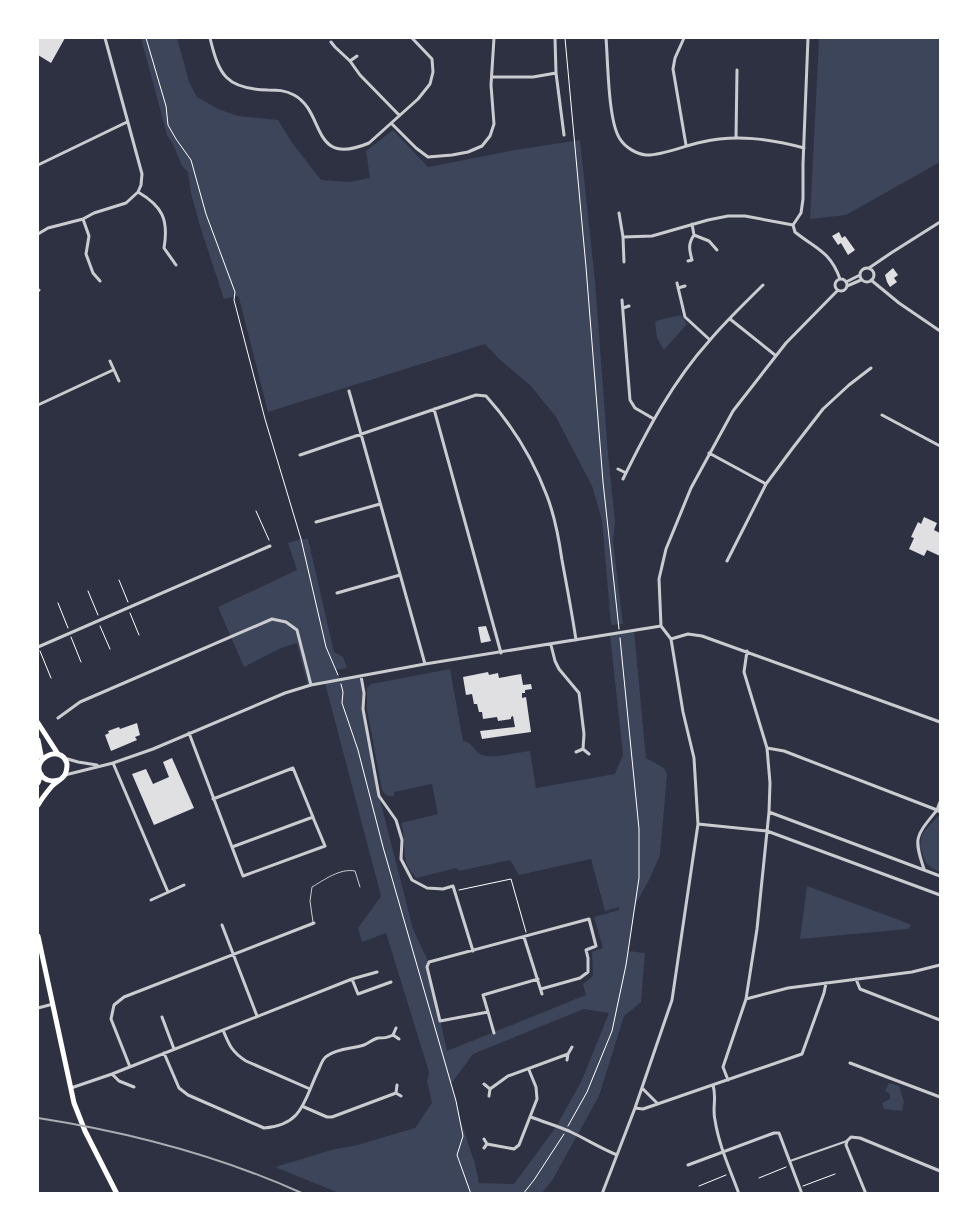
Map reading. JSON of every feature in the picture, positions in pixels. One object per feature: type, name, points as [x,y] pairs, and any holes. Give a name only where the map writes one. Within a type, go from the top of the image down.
[{"type":"highway","points":[[38,723],[67,766],[64,775],[47,792],[38,805]]},
{"type":"highway","points":[[38,740],[42,760],[38,783]]},
{"type":"highway","points":[[42,760],[49,754],[61,756]]},
{"type":"highway","points":[[41,774],[47,780],[59,780]]},
{"type":"highway","points":[[38,936],[76,1110],[117,1194]]},
{"type":"street","points":[[38,234],[48,228],[83,219],[94,213],[126,203],[138,192],[141,185],[142,174],[105,38]]},
{"type":"street","points":[[210,38],[215,60],[220,71],[235,85],[249,89],[279,90],[293,94],[304,102],[322,138],[330,145],[346,150],[369,143],[418,99],[430,84],[433,72],[432,59],[412,38]]},
{"type":"street","points":[[392,124],[428,157],[452,156],[482,146],[490,136],[494,124],[491,85],[494,38]]},
{"type":"street","points":[[555,38],[556,73],[564,134]]},
{"type":"street","points":[[606,38],[614,122],[620,140],[633,151],[647,155],[659,154],[717,139],[736,138],[763,139],[804,148]]},
{"type":"street","points":[[684,38],[675,58],[673,69],[686,146]]},
{"type":"street","points":[[808,38],[803,199],[801,213],[793,225],[795,232],[827,255],[840,279],[847,284]]},
{"type":"street","points":[[331,42],[350,61],[360,75],[400,115]]},
{"type":"street","points":[[350,61],[356,56]]},
{"type":"street","points":[[736,138],[737,70]]},
{"type":"street","points":[[492,77],[533,77],[556,73]]},
{"type":"street","points":[[38,165],[127,122]]},
{"type":"street","points":[[138,192],[152,201],[161,210],[165,222],[166,239],[164,248],[176,265]]},
{"type":"street","points":[[619,213],[623,237],[624,262]]},
{"type":"street","points":[[623,237],[652,236],[728,216],[745,216],[793,225]]},
{"type":"street","points":[[83,219],[89,236],[86,254],[93,273],[100,281]]},
{"type":"street","points":[[602,1194],[635,1108],[672,1000],[698,824],[694,758],[683,712],[671,639],[661,626],[659,579],[666,549],[691,488],[709,453],[733,411],[775,356],[838,290],[843,290],[847,284],[860,275],[863,269],[869,268],[940,222]]},
{"type":"street","points":[[688,261],[692,260],[689,242],[694,235],[692,224]]},
{"type":"street","points":[[694,235],[709,241],[717,250]]},
{"type":"street","points":[[847,284],[861,280],[866,282],[871,280],[874,273],[869,268]]},
{"type":"street","points":[[860,275],[861,280]]},
{"type":"street","points":[[838,290],[835,285],[840,279]]},
{"type":"street","points":[[871,280],[899,303],[940,331]]},
{"type":"street","points":[[677,283],[685,317],[710,340]]},
{"type":"street","points":[[623,479],[654,419],[678,381],[710,340],[763,285]]},
{"type":"street","points":[[678,288],[685,286]]},
{"type":"street","points":[[622,300],[630,400],[635,408],[654,419]]},
{"type":"street","points":[[623,308],[630,306]]},
{"type":"street","points":[[730,319],[775,356]]},
{"type":"street","points":[[110,361],[119,381]]},
{"type":"street","points":[[727,560],[766,484],[823,409],[848,385],[871,368]]},
{"type":"street","points":[[38,405],[114,370]]},
{"type":"street","points":[[348,391],[425,664]]},
{"type":"street","points":[[300,455],[476,395],[486,396],[519,438],[531,459],[548,497],[555,520],[576,640]]},
{"type":"street","points":[[434,409],[501,653]]},
{"type":"street","points":[[882,415],[940,446]]},
{"type":"street","points":[[709,453],[766,484]]},
{"type":"street","points":[[618,469],[626,473]]},
{"type":"street","points":[[316,522],[380,504]]},
{"type":"street","points":[[38,647],[270,546]]},
{"type":"street","points":[[724,552],[730,555]]},
{"type":"street","points":[[337,593],[400,575]]},
{"type":"street","points":[[58,718],[80,702],[272,619],[286,622],[297,630],[311,685]]},
{"type":"street","points":[[64,775],[113,763],[152,749],[285,693],[311,685],[425,664],[661,626]]},
{"type":"street","points":[[671,639],[688,634],[698,635],[940,722]]},
{"type":"street","points":[[552,645],[556,665],[579,693],[584,734],[583,749]]},
{"type":"street","points":[[728,1080],[723,1067],[746,999],[760,906],[769,812],[770,783],[767,748],[744,672],[746,651]]},
{"type":"street","points":[[361,676],[364,693],[362,709],[379,796],[396,820],[402,840],[401,859],[412,880],[428,888],[443,889],[453,886],[456,890],[473,951]]},
{"type":"street","points":[[189,733],[213,798],[244,876],[325,846],[294,768],[213,798]]},
{"type":"street","points":[[767,748],[784,750],[939,811]]},
{"type":"street","points":[[576,752],[583,749]]},
{"type":"street","points":[[583,749],[589,754]]},
{"type":"street","points":[[61,756],[78,762],[99,765]]},
{"type":"street","points":[[113,763],[168,892]]},
{"type":"street","points":[[924,870],[916,847],[919,832],[939,811],[940,802]]},
{"type":"street","points":[[769,812],[940,876]]},
{"type":"street","points":[[232,847],[313,817],[312,814]]},
{"type":"street","points":[[698,824],[766,831],[940,895]]},
{"type":"street","points":[[151,900],[184,885]]},
{"type":"street","points":[[488,1012],[440,1021],[427,967],[430,962],[589,919],[596,946],[586,950],[588,968],[585,976],[567,983],[541,989]]},
{"type":"street","points":[[130,1067],[110,1019],[114,1005],[124,996],[314,923]]},
{"type":"street","points":[[222,925],[257,1016]]},
{"type":"street","points":[[525,936],[542,994]]},
{"type":"street","points":[[746,999],[788,988],[912,972],[940,965]]},
{"type":"street","points":[[71,1088],[112,1074],[352,979],[377,972]]},
{"type":"street","points":[[352,979],[358,994],[391,982]]},
{"type":"street","points":[[494,1033],[483,996],[538,979]]},
{"type":"street","points":[[856,979],[860,989],[940,1020]]},
{"type":"street","points":[[635,1108],[644,1108],[658,1104],[802,1054],[826,983]]},
{"type":"street","points":[[38,1008],[53,1004]]},
{"type":"street","points":[[162,1017],[174,1049]]},
{"type":"street","points":[[164,1053],[179,1088],[188,1095],[264,1128],[276,1128],[289,1122],[304,1107],[310,1089],[327,1056],[348,1047],[366,1044],[376,1038],[387,1038],[393,1035],[396,1028]]},
{"type":"street","points":[[223,1030],[230,1046],[237,1055],[246,1061],[310,1089]]},
{"type":"street","points":[[393,1035],[399,1039]]},
{"type":"street","points":[[567,1060],[572,1047]]},
{"type":"street","points":[[489,1096],[490,1089],[508,1076],[529,1070],[568,1054]]},
{"type":"street","points":[[850,1063],[940,1097]]},
{"type":"street","points":[[484,1139],[487,1144],[514,1149],[519,1145],[537,1099],[536,1087],[529,1070]]},
{"type":"street","points":[[112,1074],[119,1081],[134,1087]]},
{"type":"street","points":[[484,1084],[490,1089]]},
{"type":"street","points":[[396,1093],[397,1085]]},
{"type":"street","points":[[713,1085],[716,1095],[714,1118],[723,1153],[740,1194]]},
{"type":"street","points":[[642,1088],[658,1104]]},
{"type":"street","points":[[304,1107],[327,1117],[332,1117],[396,1093]]},
{"type":"street","points":[[396,1093],[401,1096]]},
{"type":"street","points":[[531,1117],[566,1130],[617,1155]]},
{"type":"street","points":[[688,1165],[774,1133],[779,1133],[802,1194]]},
{"type":"street","points":[[790,1163],[851,1137],[860,1138],[940,1171]]},
{"type":"street","points":[[847,1140],[846,1145],[866,1194]]},
{"type":"street","points":[[484,1148],[487,1144]]},
{"type":"lane","points":[[314,923],[310,901],[312,887],[328,877],[350,870],[355,871],[360,887]]},
{"type":"path","points":[[146,38],[166,106],[168,125],[191,160],[206,214],[235,292],[234,300],[265,419],[301,539],[326,647],[340,680],[343,692],[342,703],[358,750],[382,847],[456,1101],[463,1136],[457,1155],[471,1194]]},
{"type":"path","points":[[523,1194],[566,1130],[586,1092],[612,1031],[626,965],[639,878],[639,828],[603,482],[565,38]]},
{"type":"path","points":[[256,511],[270,546]]},
{"type":"path","points":[[119,580],[139,635]]},
{"type":"path","points":[[88,591],[110,649]]},
{"type":"path","points":[[58,603],[81,662]]},
{"type":"path","points":[[38,647],[51,678]]},
{"type":"path","points":[[456,890],[510,879],[525,936]]},
{"type":"path","points":[[759,1178],[790,1163]]},
{"type":"path","points":[[699,1186],[731,1173]]},
{"type":"path","points":[[800,1188],[835,1174]]},
{"type":"shaded area","points":[[141,38],[177,38],[189,82],[197,97],[218,109],[238,116],[278,120],[293,144],[321,180],[350,182],[370,178],[366,151],[393,130],[428,167],[515,150],[580,140],[595,281],[615,521],[613,542],[623,624],[611,625],[602,520],[592,486],[556,417],[531,386],[499,359],[485,344],[268,412],[239,298],[237,296],[224,299],[200,226],[191,193],[188,172],[182,166],[174,146],[167,135]]},
{"type":"shaded area","points":[[819,38],[940,38],[940,162],[846,215],[810,219]]},
{"type":"shaded area","points":[[681,315],[687,324],[664,350],[657,338],[655,321]]},
{"type":"shaded area","points":[[308,539],[334,652],[343,657],[347,668],[336,670],[340,680],[361,676],[363,709],[379,796],[413,929],[427,959],[447,1051],[586,995],[583,984],[593,976],[592,952],[603,948],[594,917],[619,910],[619,907],[605,911],[591,859],[519,875],[510,860],[459,871],[456,868],[417,878],[411,872],[405,859],[401,823],[438,814],[432,784],[394,792],[394,796],[388,796],[383,792],[367,709],[367,688],[371,684],[450,669],[463,741],[469,743],[482,755],[505,755],[530,751],[536,788],[615,774],[623,755],[610,635],[634,631],[646,758],[664,768],[667,774],[660,855],[635,905],[628,951],[645,953],[641,1002],[624,1016],[599,1096],[553,1179],[542,1193],[339,1193],[275,1167],[415,1128],[432,1103],[427,1081],[429,1072],[386,933],[362,942],[358,928],[381,896],[325,683],[308,686],[297,643],[281,648],[244,667],[218,607],[297,570],[288,543]],"holes":[[[584,1009],[609,1013],[582,1080],[556,1127],[514,1184],[479,1183],[451,1084],[473,1054]]]},
{"type":"shaded area","points":[[938,816],[940,817],[940,872],[926,863],[920,847],[922,834]]},
{"type":"shaded area","points":[[807,886],[911,925],[908,929],[800,939]]},
{"type":"shaded area","points":[[889,1083],[899,1086],[904,1102],[902,1111],[884,1109],[882,1103],[890,1099],[890,1094],[885,1091]]},
{"type":"building","points":[[38,38],[65,38],[51,63],[38,55]]},
{"type":"building","points":[[839,232],[842,238],[845,236],[855,250],[848,255],[841,243],[838,245],[832,236]]},
{"type":"building","points":[[893,268],[898,275],[894,278],[897,282],[890,287],[885,275]]},
{"type":"building","points":[[924,517],[937,523],[934,530],[940,533],[940,556],[927,550],[924,556],[909,549],[914,538],[911,537],[918,522],[921,524]]},
{"type":"building","points":[[486,626],[491,641],[481,643],[478,627]]},
{"type":"building","points":[[488,672],[489,675],[498,673],[499,678],[521,674],[523,685],[531,684],[532,689],[525,690],[525,693],[522,693],[522,698],[526,697],[531,732],[482,739],[480,731],[515,727],[513,716],[511,719],[498,721],[497,717],[483,719],[482,712],[479,712],[477,704],[474,704],[472,694],[466,695],[463,677]]},
{"type":"building","points":[[137,723],[140,735],[135,737],[137,740],[111,751],[105,735],[109,733],[108,731]]},
{"type":"building","points":[[172,758],[194,808],[154,825],[132,774],[146,769],[153,784],[169,777],[163,762]]},
{"type":"railway","points":[[38,1118],[106,1130],[173,1147],[240,1168],[304,1194]]}]
